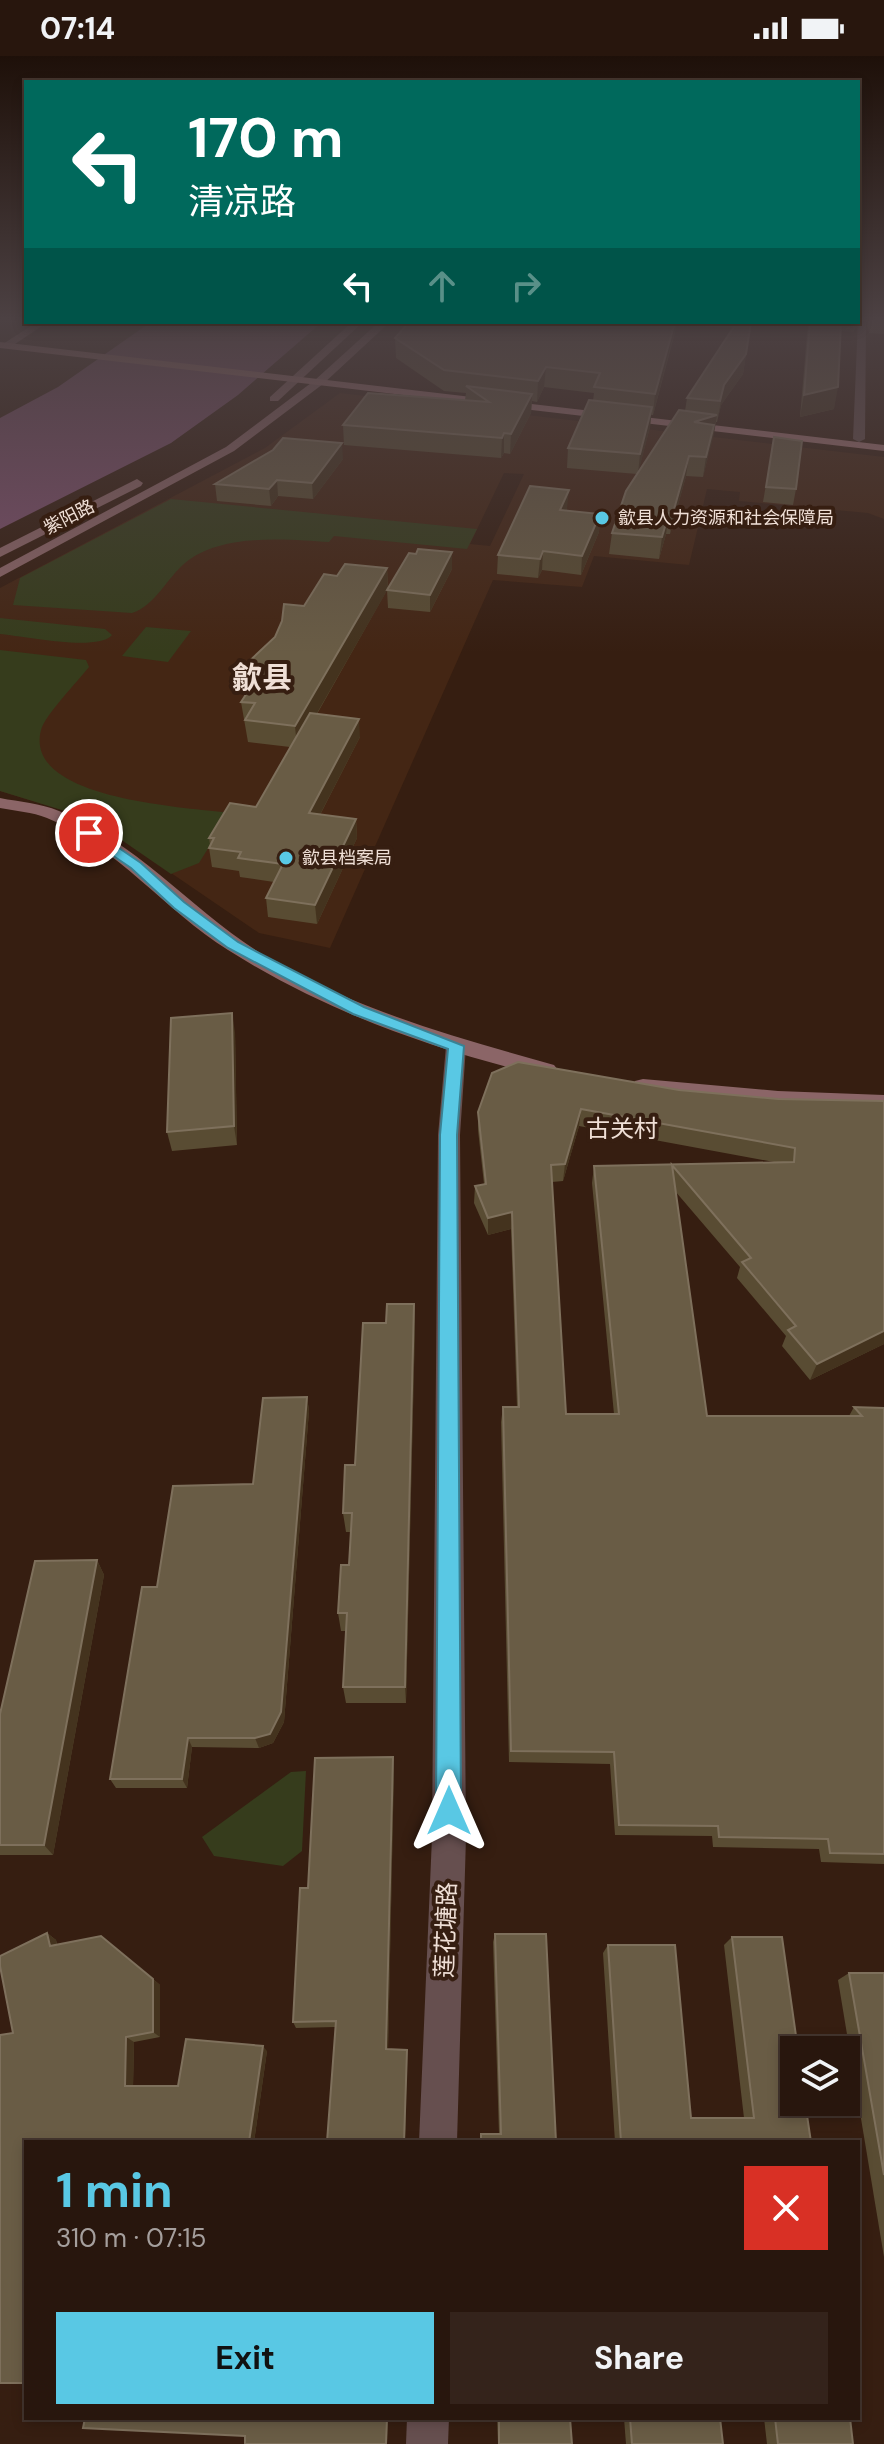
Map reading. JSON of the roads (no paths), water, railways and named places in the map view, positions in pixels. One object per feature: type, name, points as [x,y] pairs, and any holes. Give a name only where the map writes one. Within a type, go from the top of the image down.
[{"type":"main road","name":"紫阳路","points":[[0,573],[200,467],[256,430]]},
{"type":"main road","points":[[741,430],[884,448]]},
{"type":"main road","points":[[782,430],[884,442]]},
{"type":"main road","name":"紫阳路","points":[[0,553],[200,449]]},
{"type":"main road","points":[[0,803],[53,814],[89,833],[136,866],[204,925],[272,968],[358,1010],[456,1046],[561,1073]]},
{"type":"main road","points":[[628,1084],[764,1098],[884,1103]]},
{"type":"street","points":[[859,430],[859,439]]},
{"type":"street","name":"莲花塘路","points":[[438,2140],[449,1837],[449,1135],[456,1046]]},
{"type":"street","points":[[427,2444],[428,2420]]},
{"type":"place","name":"歙县人力资源和社会保障局","points":[[602,518]]},
{"type":"place","name":"歙县档案局","points":[[286,858]]},
{"type":"district","name":"歙县","points":[[262,678]]},
{"type":"district","name":"古关村","points":[[622,1129]]}]
